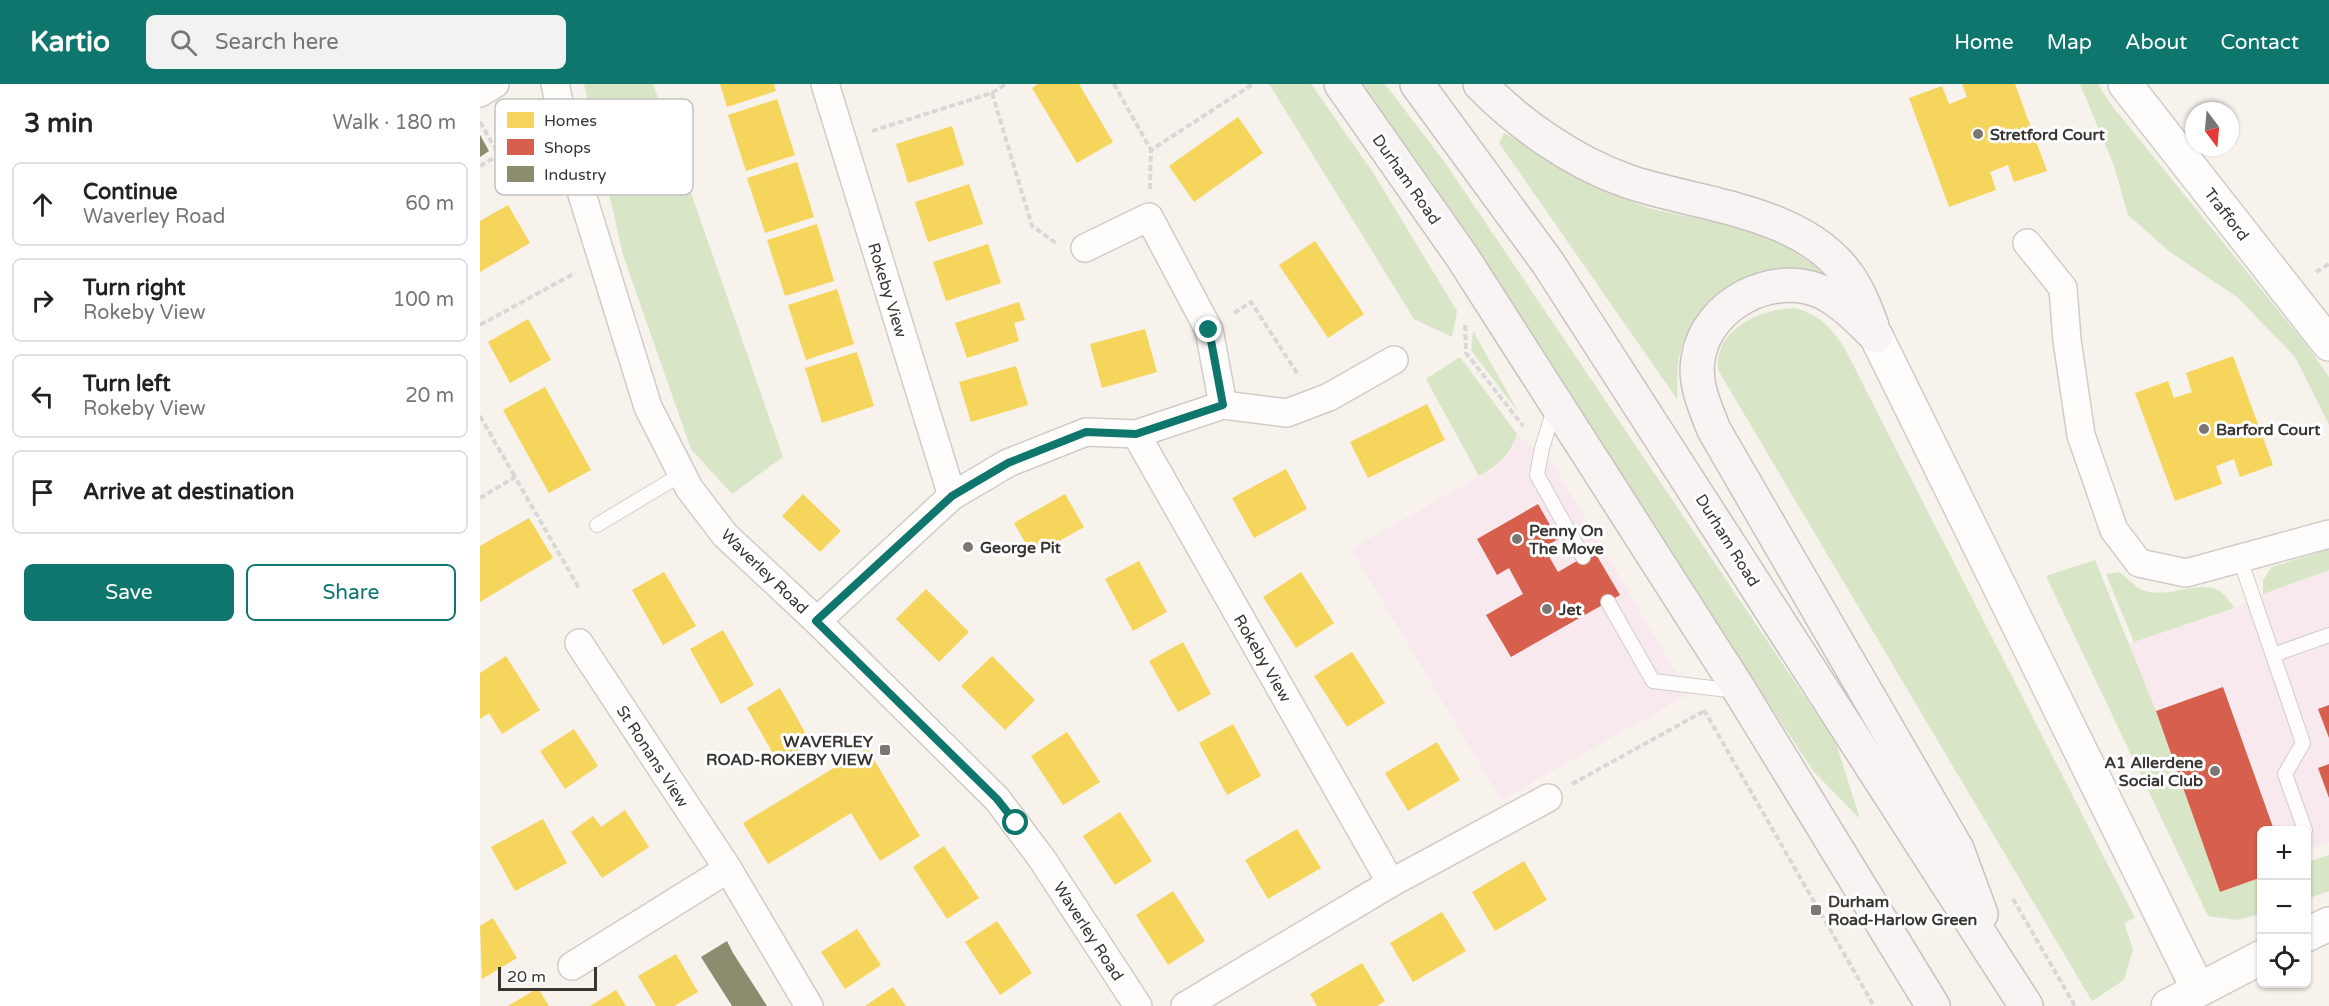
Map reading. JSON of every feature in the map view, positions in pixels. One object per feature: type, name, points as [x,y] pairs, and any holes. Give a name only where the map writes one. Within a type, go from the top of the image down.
[{"type":"main road","name":"Durham Road","points":[[1341,84],[1463,258],[1740,691],[1932,1004]]},
{"type":"main road","name":"Durham Road","points":[[1417,84],[1555,273],[2026,1006]]},
{"type":"main road","points":[[1480,84],[1500,105],[1535,131],[1596,168],[1628,181],[1726,206],[1771,221],[1799,234],[1845,271],[1858,291],[1876,336]]},
{"type":"main road","points":[[1876,336],[1846,308],[1822,292],[1799,286],[1777,286],[1752,292],[1734,302],[1718,316],[1705,337],[1698,359],[1698,386],[1714,430],[1957,849],[1997,961]]},
{"type":"street","points":[[480,93],[495,84]]},
{"type":"street","name":"Waverley Road","points":[[555,84],[558,99]]},
{"type":"street","name":"Rokeby View","points":[[825,84],[952,496]]},
{"type":"street","name":"Trafford","points":[[2125,84],[2329,344]]},
{"type":"street","name":"Waverley Road","points":[[582,195],[648,407],[689,488],[725,535],[997,799],[1042,860],[1138,1006]]},
{"type":"street","points":[[1086,248],[1149,217],[1209,330],[1223,405]]},
{"type":"street","points":[[2027,243],[2063,288],[2067,340],[2081,435],[2114,530],[2139,563],[2187,573],[2329,534]]},
{"type":"street","points":[[1876,336],[2198,989]]},
{"type":"street","points":[[816,621],[952,496],[1008,463],[1086,432],[1136,434],[1223,405],[1287,413],[1316,402],[1394,360]]},
{"type":"street","name":"Rokeby View","points":[[1136,434],[1391,882]]},
{"type":"street","name":"St Ronans View","points":[[579,643],[728,869],[809,1006]]},
{"type":"street","points":[[1185,1006],[1391,882],[1548,798]]},
{"type":"street","points":[[572,966],[728,869]]},
{"type":"street","points":[[2309,934],[2329,924]]},
{"type":"street","points":[[2168,1006],[2257,960]]},
{"type":"lane","points":[[1556,404],[1542,448],[1537,475],[1583,557]]},
{"type":"lane","points":[[597,525],[681,474]]},
{"type":"lane","points":[[2240,559],[2302,743],[2285,774],[2303,826]]},
{"type":"lane","points":[[1608,602],[1653,681],[1740,691]]},
{"type":"lane","points":[[2272,656],[2329,635]]},
{"type":"path","points":[[842,141],[993,93],[1006,84]]},
{"type":"path","points":[[1114,84],[1151,150],[1149,217]]},
{"type":"path","points":[[1151,150],[1253,84]]},
{"type":"path","points":[[993,93],[1032,226],[1056,244],[1086,248]]},
{"type":"path","points":[[480,122],[495,148]]},
{"type":"path","points":[[480,166],[495,157]]},
{"type":"path","points":[[480,325],[602,259]]},
{"type":"path","points":[[2316,272],[2329,264]]},
{"type":"path","points":[[1209,330],[1251,302],[1316,402]]},
{"type":"path","points":[[480,416],[579,588]]},
{"type":"path","points":[[480,498],[515,477]]},
{"type":"path","points":[[1548,798],[1740,691]]},
{"type":"path","points":[[2038,941],[2075,1006]]},
{"type":"shaded area","points":[[1517,434],[1555,467],[1689,694],[1501,800],[1351,549],[1493,469],[1512,449]]},
{"type":"shaded area","points":[[2329,570],[2329,842],[2311,849],[2311,826],[2257,826],[2257,878],[2220,892],[2129,643],[2234,608],[2263,594]]},
{"type":"green space","points":[[584,84],[653,84],[658,99],[587,99]]},
{"type":"green space","points":[[1269,84],[1311,84],[1372,171],[1457,311],[1452,337],[1414,319]]},
{"type":"green space","points":[[1362,84],[1385,84],[1446,164],[1836,743],[1860,819],[1814,772]]},
{"type":"green space","points":[[2080,84],[2098,84],[2109,102],[2309,348],[2329,377],[2329,425],[2295,357],[2237,297],[2170,252],[2128,215],[2114,166]]},
{"type":"green space","points":[[1504,133],[1613,195],[1652,209],[1748,229],[1781,243],[1819,269],[1820,277],[1782,273],[1754,276],[1739,281],[1712,299],[1701,310],[1685,338],[1678,364],[1677,399],[1499,143]]},
{"type":"green space","points":[[609,195],[692,195],[783,457],[732,494],[691,449],[623,255]]},
{"type":"green space","points":[[1795,308],[1823,322],[1844,347],[2135,918],[2124,923],[2133,949],[2124,980],[2092,1001],[1718,370],[1719,355],[1732,332],[1755,317],[1768,312]]},
{"type":"green space","points":[[1473,331],[1519,413],[1471,350]]},
{"type":"green space","points":[[1460,357],[1517,434],[1503,459],[1479,476],[1426,379]]},
{"type":"green space","points":[[2329,549],[2329,570],[2263,594],[2263,580],[2272,567]]},
{"type":"green space","points":[[2095,560],[2156,711],[2220,892],[2257,878],[2257,915],[2237,920],[2208,916],[2046,576]]},
{"type":"green space","points":[[2119,572],[2145,591],[2158,593],[2205,587],[2216,589],[2234,608],[2134,642],[2106,574]]},
{"type":"green space","points":[[2329,855],[2329,891],[2311,898],[2311,880],[2311,861]]},
{"type":"building: Homes","points":[[720,84],[774,84],[776,91],[727,107]]},
{"type":"building: Homes","points":[[1038,84],[1079,84],[1113,142],[1077,163],[1032,88]]},
{"type":"building: Homes","name":"Stretford Court","points":[[1962,84],[2015,84],[2047,171],[2014,182],[2008,165],[1990,172],[1996,190],[1949,207],[1909,98],[1942,86],[1949,104],[1967,97]]},
{"type":"building: Homes","points":[[777,99],[795,155],[746,171],[728,115]]},
{"type":"building: Homes","points":[[1238,117],[1263,153],[1194,202],[1169,166]]},
{"type":"building: Homes","points":[[952,126],[964,165],[908,183],[896,144]]},
{"type":"building: Homes","points":[[797,162],[814,217],[765,233],[747,178]]},
{"type":"building: Homes","points":[[969,184],[983,224],[928,242],[915,202]]},
{"type":"building: Homes","points":[[508,205],[530,243],[480,272],[480,221]]},
{"type":"building: Homes","points":[[817,224],[834,281],[785,296],[767,240]]},
{"type":"building: Homes","points":[[1315,241],[1364,314],[1328,338],[1279,265]]},
{"type":"building: Homes","points":[[988,244],[1001,283],[946,301],[933,262]]},
{"type":"building: Homes","points":[[837,289],[854,344],[806,360],[788,305]]},
{"type":"building: Homes","points":[[1019,302],[1025,320],[1014,323],[1019,341],[967,358],[955,323]]},
{"type":"building: Homes","points":[[528,319],[551,360],[510,383],[488,342]]},
{"type":"building: Homes","points":[[1145,329],[1157,372],[1102,388],[1090,344]]},
{"type":"building: Homes","points":[[857,352],[874,406],[822,423],[805,368]]},
{"type":"building: Homes","name":"Barford Court","points":[[2233,356],[2273,465],[2240,477],[2234,459],[2216,466],[2222,484],[2175,501],[2135,393],[2168,381],[2174,398],[2192,392],[2186,373]]},
{"type":"building: Homes","points":[[1016,366],[1028,405],[971,422],[959,382]]},
{"type":"building: Homes","points":[[545,387],[591,470],[549,493],[503,410]]},
{"type":"building: Homes","points":[[1427,404],[1445,440],[1368,478],[1350,442]]},
{"type":"building: Homes","points":[[1286,469],[1307,509],[1254,538],[1232,498]]},
{"type":"building: Homes","points":[[803,494],[841,531],[820,552],[782,516]]},
{"type":"building: Homes","points":[[1065,494],[1084,527],[1033,556],[1014,523]]},
{"type":"building: Homes","points":[[529,518],[553,558],[480,602],[480,546]]},
{"type":"building: Homes","points":[[1139,561],[1167,612],[1133,631],[1105,579]]},
{"type":"building: Homes","points":[[664,572],[696,626],[663,645],[632,590]]},
{"type":"building: Homes","points":[[1301,572],[1334,623],[1296,648],[1263,597]]},
{"type":"building: Homes","points":[[926,589],[969,632],[939,662],[896,619]]},
{"type":"building: Homes","points":[[723,630],[754,685],[721,704],[690,649]]},
{"type":"building: Homes","points":[[1183,642],[1211,694],[1178,712],[1149,661]]},
{"type":"building: Homes","points":[[1352,652],[1385,703],[1347,727],[1314,676]]},
{"type":"building: Homes","points":[[506,656],[540,710],[502,734],[489,713],[480,719],[480,673]]},
{"type":"building: Homes","points":[[992,656],[1035,700],[1005,730],[961,686]]},
{"type":"building: Homes","points":[[780,688],[811,743],[778,762],[747,708]]},
{"type":"building: Homes","points":[[1233,724],[1261,776],[1227,795],[1199,743]]},
{"type":"building: Homes","points":[[574,729],[598,766],[565,789],[540,751]]},
{"type":"building: Homes","points":[[1067,732],[1100,782],[1063,805],[1031,756]]},
{"type":"building: Homes","points":[[1437,742],[1460,780],[1408,811],[1385,773]]},
{"type":"building: Homes","points":[[867,748],[920,836],[880,861],[851,813],[768,864],[743,823]]},
{"type":"building: Homes","points":[[625,810],[649,847],[602,878],[571,832],[593,816],[601,827]]},
{"type":"building: Homes","points":[[1120,812],[1152,861],[1115,885],[1083,836]]},
{"type":"building: Homes","points":[[543,819],[567,863],[515,891],[491,847]]},
{"type":"building: Homes","points":[[1297,829],[1321,868],[1268,899],[1245,860]]},
{"type":"building: Homes","points":[[944,846],[979,898],[947,919],[913,867]]},
{"type":"building: Homes","points":[[1524,861],[1547,900],[1495,931],[1472,892]]},
{"type":"building: Homes","points":[[1173,891],[1205,941],[1168,965],[1136,915]]},
{"type":"building: Homes","points":[[1442,912],[1466,951],[1413,982],[1390,943]]},
{"type":"building: Homes","points":[[493,918],[517,958],[482,979],[480,926]]},
{"type":"building: Homes","points":[[997,921],[1032,973],[1000,995],[965,942]]},
{"type":"building: Homes","points":[[857,929],[881,965],[845,989],[821,952]]},
{"type":"building: Homes","points":[[676,954],[698,992],[674,1006],[656,1006],[638,976]]},
{"type":"building: Homes","points":[[1362,963],[1385,1001],[1377,1006],[1317,1006],[1310,994]]},
{"type":"building: Homes","points":[[893,987],[906,1006],[865,1006]]},
{"type":"building: Homes","points":[[538,988],[549,1006],[508,1006]]},
{"type":"building: Homes","points":[[616,990],[626,1006],[590,1006]]},
{"type":"building: Shops","name":"Jet","points":[[1538,504],[1558,539],[1544,548],[1558,572],[1594,551],[1620,595],[1511,657],[1486,615],[1523,594],[1509,568],[1497,575],[1477,539]]},
{"type":"building: Shops","name":"A1 Allerdene Social Club","points":[[2223,687],[2273,826],[2257,826],[2257,879],[2220,892],[2156,711]]},
{"type":"building: Shops","points":[[2329,705],[2329,738],[2318,709]]},
{"type":"building: Shops","points":[[2329,764],[2329,798],[2318,768]]},
{"type":"building: Industry","points":[[480,135],[489,151],[480,157]]},
{"type":"building: Industry","points":[[727,941],[767,1006],[732,1006],[701,957]]},
{"type":"place","name":"Stretford Court","points":[[1978,134]]},
{"type":"place","name":"Barford Court","points":[[2204,429]]},
{"type":"place","name":"Penny On The Move","points":[[1517,539]]},
{"type":"place","name":"George Pit","points":[[968,547]]},
{"type":"place","name":"Jet","points":[[1547,609]]},
{"type":"place","name":"WAVERLEY ROAD-ROKEBY VIEW","points":[[885,750]]},
{"type":"place","name":"A1 Allerdene Social Club","points":[[2215,771]]},
{"type":"place","name":"Durham Road-Harlow Green","points":[[1816,910]]},
{"type":"route","points":[[1016,823],[997,799],[816,621],[952,496],[1008,463],[1086,432],[1136,434],[1223,405],[1209,330]]}]
